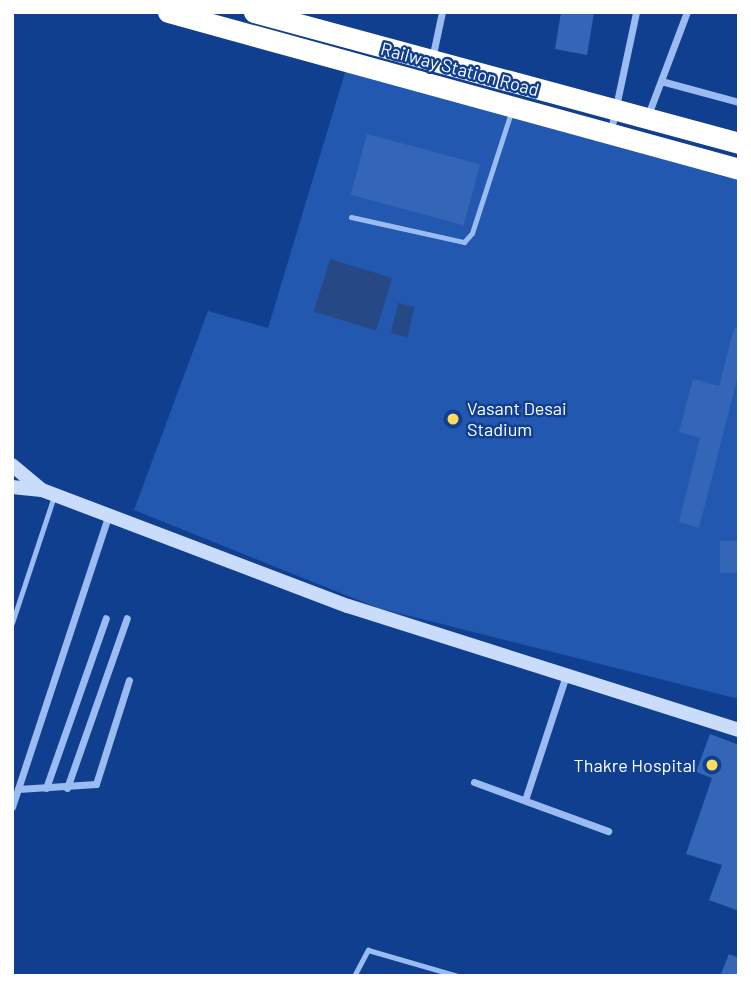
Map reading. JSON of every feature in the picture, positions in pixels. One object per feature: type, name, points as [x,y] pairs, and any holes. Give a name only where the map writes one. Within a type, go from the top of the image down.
[{"type":"highway","name":"Railway Station Road","points":[[168,12],[739,169]]},
{"type":"highway","name":"Railway Station Road","points":[[258,13],[739,143]]},
{"type":"street","points":[[432,60],[442,12]]},
{"type":"street","points":[[610,134],[636,12]]},
{"type":"street","points":[[647,118],[687,12]]},
{"type":"street","points":[[253,36],[258,13]]},
{"type":"street","points":[[661,81],[739,102]]},
{"type":"street","points":[[12,465],[48,493]]},
{"type":"street","points":[[12,487],[48,493],[348,606],[739,730]]},
{"type":"street","points":[[12,807],[108,516]]},
{"type":"street","points":[[46,788],[106,618]]},
{"type":"street","points":[[67,788],[127,618]]},
{"type":"street","points":[[525,800],[565,675]]},
{"type":"street","points":[[18,789],[67,788],[96,784],[129,680]]},
{"type":"street","points":[[474,782],[608,831]]},
{"type":"lane","points":[[351,217],[464,242],[472,233],[513,107]]},
{"type":"lane","points":[[12,623],[48,493]]},
{"type":"lane","points":[[354,976],[368,950],[458,976]]},
{"type":"shaded area","name":"Vasant Desai Stadium","points":[[347,66],[739,173],[739,699],[378,608],[134,510],[208,311],[268,328]]},
{"type":"shaded area","points":[[330,259],[392,278],[376,331],[314,312]]},
{"type":"shaded area","points":[[398,303],[415,307],[408,337],[391,333]]},
{"type":"building","points":[[561,12],[594,12],[587,55],[555,49]]},
{"type":"building","points":[[367,134],[480,164],[464,225],[351,195]]},
{"type":"building","points":[[734,328],[739,329],[739,372],[699,528],[679,522],[700,438],[679,432],[693,379],[719,386]]},
{"type":"building","points":[[720,541],[739,541],[739,573],[720,573]]},
{"type":"building","points":[[710,734],[739,745],[739,911],[709,900],[722,865],[686,854],[712,778],[696,772]]},
{"type":"building","points":[[729,954],[739,958],[739,976],[720,976]]},
{"type":"place","name":"Vasant Desai Stadium","points":[[453,419]]},
{"type":"place","name":"Thakre Hospital","points":[[712,765]]}]
